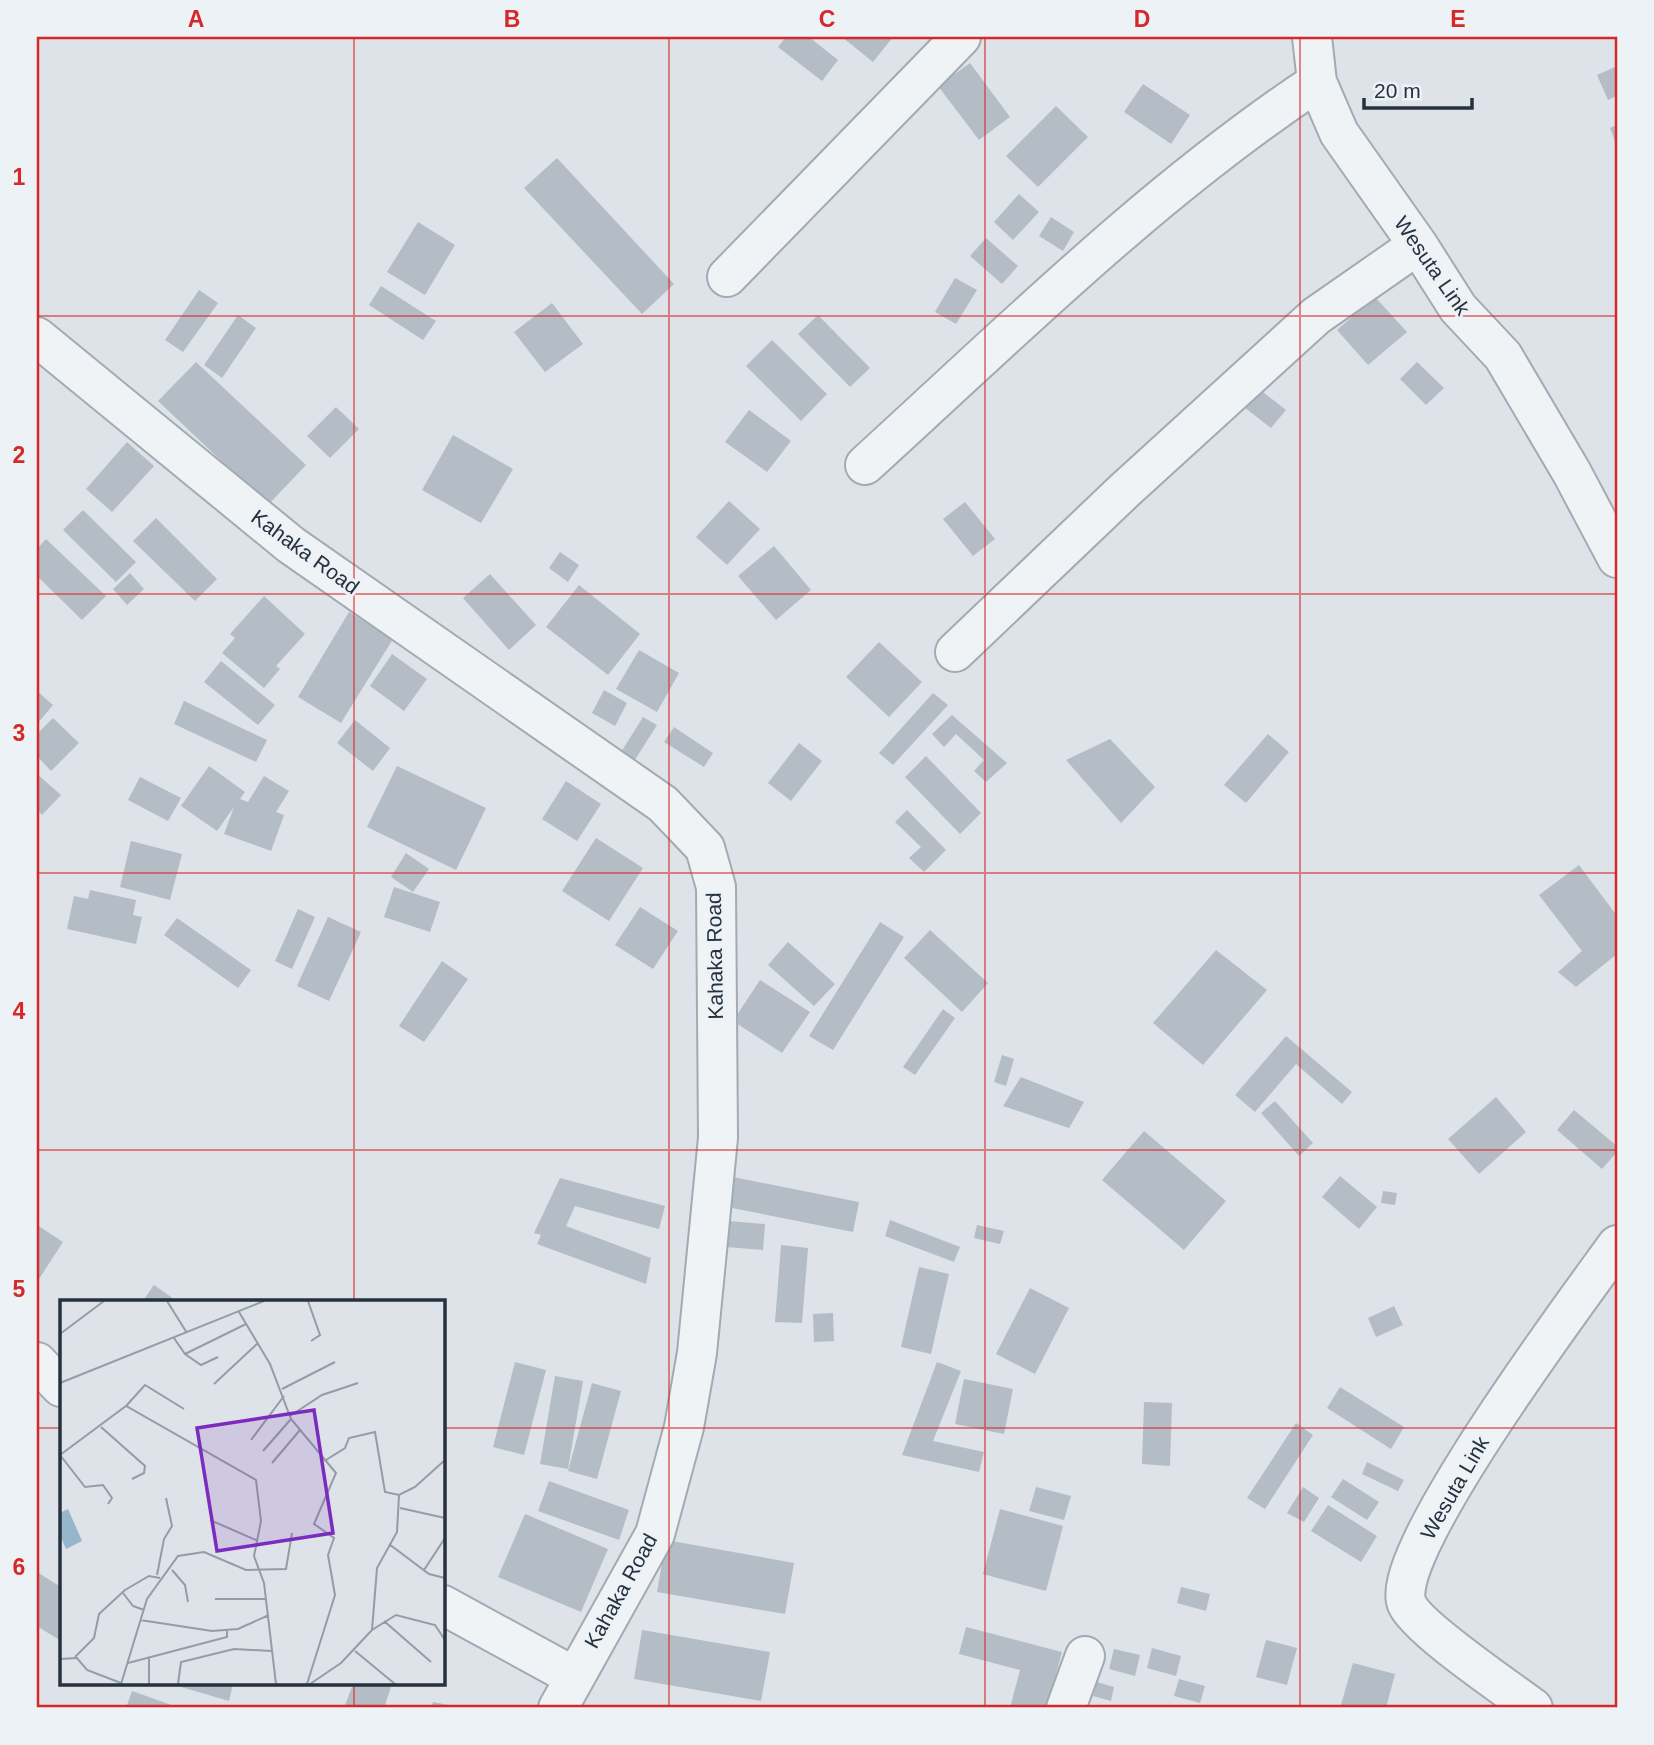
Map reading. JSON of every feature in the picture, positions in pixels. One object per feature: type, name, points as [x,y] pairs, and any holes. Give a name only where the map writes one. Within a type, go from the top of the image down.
[{"type":"street","points":[[727,277],[961,37]]},
{"type":"street","name":"Wesuta Link","points":[[1312,37],[1317,82],[1339,133],[1418,245],[1458,308],[1503,356],[1572,473],[1617,558]]},
{"type":"street","points":[[865,465],[1105,248],[1261,119],[1317,82]]},
{"type":"street","points":[[955,652],[1125,490],[1316,316],[1418,245]]},
{"type":"street","name":"Kahaka Road","points":[[37,337],[291,545],[663,804],[705,848],[716,887],[718,1138],[697,1353],[684,1427],[655,1534],[565,1692]]},
{"type":"street","name":"Wesuta Link","points":[[1533,1708],[1430,1629],[1406,1603],[1405,1587],[1439,1506],[1530,1365],[1617,1245]]},
{"type":"street","points":[[37,1362],[60,1386]]},
{"type":"street","points":[[444,1606],[565,1692]]},
{"type":"street","points":[[1066,1708],[1085,1656]]},
{"type":"building","points":[[786,37],[809,37],[838,60],[822,81],[778,47]]},
{"type":"building","points":[[842,37],[893,37],[873,62]]},
{"type":"building","points":[[970,63],[1010,117],[979,140],[938,86]]},
{"type":"building","points":[[1617,66],[1617,96],[1608,100],[1597,75]]},
{"type":"building","points":[[1143,84],[1190,115],[1171,144],[1124,112]]},
{"type":"building","points":[[1056,106],[1088,137],[1038,187],[1006,156]]},
{"type":"building","points":[[1617,125],[1617,147],[1610,128]]},
{"type":"building","points":[[557,158],[674,284],[642,314],[524,188]]},
{"type":"building","points":[[1019,194],[1039,212],[1013,240],[994,222]]},
{"type":"building","points":[[1051,217],[1074,232],[1063,251],[1039,236]]},
{"type":"building","points":[[418,222],[455,245],[425,295],[387,272]]},
{"type":"building","points":[[986,238],[1018,266],[1002,284],[970,256]]},
{"type":"building","points":[[955,278],[977,290],[956,324],[935,312]]},
{"type":"building","points":[[381,286],[436,321],[423,340],[369,305]]},
{"type":"building","points":[[199,290],[218,303],[183,352],[165,340]]},
{"type":"building","points":[[1375,297],[1407,332],[1368,365],[1337,330]]},
{"type":"building","points":[[552,303],[583,344],[545,372],[514,332]]},
{"type":"building","points":[[238,315],[256,328],[222,378],[204,365]]},
{"type":"building","points":[[818,315],[870,368],[850,387],[798,334]]},
{"type":"building","points":[[772,340],[827,394],[801,421],[746,366]]},
{"type":"building","points":[[196,362],[306,465],[268,505],[158,401]]},
{"type":"building","points":[[1417,362],[1444,388],[1426,405],[1400,379]]},
{"type":"building","points":[[1255,386],[1286,410],[1271,428],[1240,404]]},
{"type":"building","points":[[336,407],[359,429],[330,458],[307,436]]},
{"type":"building","points":[[749,410],[791,441],[767,472],[725,442]]},
{"type":"building","points":[[453,435],[513,469],[481,523],[422,490]]},
{"type":"building","points":[[127,442],[154,466],[112,512],[86,489]]},
{"type":"building","points":[[729,501],[760,529],[727,565],[696,537]]},
{"type":"building","points":[[965,502],[995,539],[973,556],[943,519]]},
{"type":"building","points":[[83,510],[136,562],[116,582],[63,530]]},
{"type":"building","points":[[156,518],[217,579],[195,601],[133,541]]},
{"type":"building","points":[[46,539],[106,596],[82,620],[37,576],[37,549]]},
{"type":"building","points":[[774,546],[811,590],[776,620],[738,576]]},
{"type":"building","points":[[560,552],[579,565],[568,582],[549,568]]},
{"type":"building","points":[[130,573],[144,589],[127,605],[113,589]]},
{"type":"building","points":[[490,574],[536,625],[509,650],[463,598]]},
{"type":"building","points":[[579,585],[640,634],[608,675],[546,627]]},
{"type":"building","points":[[264,596],[305,634],[276,666],[280,669],[264,688],[222,653],[235,638],[230,634]]},
{"type":"building","points":[[349,612],[393,639],[341,723],[298,697]]},
{"type":"building","points":[[879,642],[922,682],[889,717],[846,677]]},
{"type":"building","points":[[639,650],[679,673],[657,712],[616,689]]},
{"type":"building","points":[[392,654],[427,679],[404,711],[370,686]]},
{"type":"building","points":[[221,661],[275,705],[258,725],[204,682]]},
{"type":"building","points":[[604,690],[627,703],[615,726],[592,713]]},
{"type":"building","points":[[37,691],[53,705],[37,724]]},
{"type":"building","points":[[933,693],[948,705],[893,765],[879,753]]},
{"type":"building","points":[[184,701],[267,740],[256,762],[174,724]]},
{"type":"building","points":[[952,715],[1007,763],[986,782],[974,771],[984,760],[956,734],[944,747],[932,734]]},
{"type":"building","points":[[643,717],[657,725],[631,766],[618,757]]},
{"type":"building","points":[[53,718],[79,743],[51,771],[37,756],[37,734]]},
{"type":"building","points":[[355,720],[390,748],[373,771],[337,743]]},
{"type":"building","points":[[674,727],[713,753],[704,767],[664,742]]},
{"type":"building","points":[[1268,734],[1289,752],[1246,803],[1224,785]]},
{"type":"building","points":[[1110,739],[1155,787],[1121,823],[1066,760]]},
{"type":"building","points":[[799,743],[822,761],[791,801],[768,783]]},
{"type":"building","points":[[926,756],[981,813],[960,834],[905,777]]},
{"type":"building","points":[[209,766],[245,792],[240,799],[248,802],[264,776],[289,791],[276,812],[284,815],[271,851],[224,834],[234,807],[217,831],[181,806]]},
{"type":"building","points":[[397,766],[486,808],[456,870],[367,827]]},
{"type":"building","points":[[37,774],[61,795],[42,815],[37,810]]},
{"type":"building","points":[[140,777],[181,798],[168,821],[128,800]]},
{"type":"building","points":[[566,781],[601,804],[577,841],[542,819]]},
{"type":"building","points":[[907,810],[946,850],[924,872],[909,858],[921,847],[895,822]]},
{"type":"building","points":[[596,838],[643,868],[609,921],[562,891]]},
{"type":"building","points":[[131,841],[182,854],[170,900],[120,887]]},
{"type":"building","points":[[406,853],[429,869],[413,892],[391,877]]},
{"type":"building","points":[[1579,865],[1617,916],[1617,954],[1576,987],[1558,972],[1582,951],[1539,895]]},
{"type":"building","points":[[394,887],[440,902],[430,932],[384,917]]},
{"type":"building","points":[[90,890],[136,900],[133,915],[142,917],[136,944],[67,929],[74,896],[88,899]]},
{"type":"building","points":[[640,907],[678,931],[653,969],[615,945]]},
{"type":"building","points":[[298,909],[315,917],[292,969],[275,961]]},
{"type":"building","points":[[328,917],[361,932],[329,1001],[297,986]]},
{"type":"building","points":[[177,918],[251,970],[238,988],[164,935]]},
{"type":"building","points":[[880,922],[904,937],[833,1050],[809,1036]]},
{"type":"building","points":[[930,930],[988,983],[962,1012],[904,958]]},
{"type":"building","points":[[788,942],[835,984],[814,1006],[768,965]]},
{"type":"building","points":[[1216,950],[1267,990],[1203,1065],[1153,1023]]},
{"type":"building","points":[[442,961],[468,979],[424,1042],[399,1026]]},
{"type":"building","points":[[760,980],[810,1012],[782,1053],[733,1021]]},
{"type":"building","points":[[943,1009],[955,1018],[915,1075],[903,1067]]},
{"type":"building","points":[[1286,1036],[1352,1092],[1342,1104],[1296,1064],[1255,1112],[1235,1095]]},
{"type":"building","points":[[1002,1055],[1014,1059],[1006,1086],[994,1082]]},
{"type":"building","points":[[1021,1077],[1084,1102],[1069,1128],[1003,1106]]},
{"type":"building","points":[[1496,1097],[1526,1132],[1479,1174],[1448,1139]]},
{"type":"building","points":[[1275,1101],[1313,1143],[1299,1156],[1261,1113]]},
{"type":"building","points":[[1574,1110],[1617,1146],[1617,1152],[1602,1169],[1557,1130]]},
{"type":"building","points":[[1144,1131],[1226,1201],[1184,1250],[1102,1180]]},
{"type":"building","points":[[728,1176],[859,1202],[853,1232],[722,1206]]},
{"type":"building","points":[[1340,1176],[1377,1207],[1359,1229],[1322,1197]]},
{"type":"building","points":[[560,1178],[665,1206],[659,1229],[575,1206],[566,1226],[651,1258],[646,1284],[537,1244],[541,1235],[534,1233]]},
{"type":"building","points":[[1383,1191],[1397,1193],[1395,1205],[1381,1203]]},
{"type":"building","points":[[717,1220],[765,1224],[763,1250],[714,1246]]},
{"type":"building","points":[[890,1220],[960,1247],[954,1262],[885,1236]]},
{"type":"building","points":[[37,1225],[63,1242],[37,1282]]},
{"type":"building","points":[[977,1225],[1004,1231],[1000,1244],[974,1238]]},
{"type":"building","points":[[781,1245],[808,1248],[802,1323],[775,1322]]},
{"type":"building","points":[[919,1267],[949,1274],[931,1354],[901,1347]]},
{"type":"building","points":[[154,1285],[175,1300],[143,1300]]},
{"type":"building","points":[[1030,1288],[1069,1308],[1035,1374],[996,1354]]},
{"type":"building","points":[[1394,1306],[1403,1325],[1376,1337],[1368,1318]]},
{"type":"building","points":[[833,1313],[834,1341],[814,1342],[813,1314]]},
{"type":"building","points":[[515,1362],[546,1370],[524,1455],[493,1447]]},
{"type":"building","points":[[937,1362],[961,1371],[933,1441],[984,1452],[979,1472],[902,1455]]},
{"type":"building","points":[[555,1376],[583,1381],[568,1469],[540,1464]]},
{"type":"building","points":[[964,1379],[1013,1389],[1004,1434],[955,1424]]},
{"type":"building","points":[[592,1383],[621,1391],[597,1479],[568,1471]]},
{"type":"building","points":[[1340,1387],[1404,1427],[1391,1449],[1327,1408]]},
{"type":"building","points":[[1144,1402],[1172,1403],[1170,1466],[1142,1464]]},
{"type":"building","points":[[1296,1423],[1313,1435],[1265,1509],[1247,1498]]},
{"type":"building","points":[[1367,1462],[1404,1480],[1398,1491],[1362,1474]]},
{"type":"building","points":[[1343,1479],[1379,1502],[1367,1520],[1331,1497]]},
{"type":"building","points":[[549,1481],[629,1510],[619,1540],[538,1511]]},
{"type":"building","points":[[1036,1487],[1071,1496],[1064,1520],[1029,1511]]},
{"type":"building","points":[[1303,1487],[1319,1498],[1304,1522],[1287,1513]]},
{"type":"building","points":[[1328,1505],[1377,1536],[1361,1562],[1311,1531]]},
{"type":"building","points":[[1000,1509],[1063,1526],[1046,1591],[983,1574]]},
{"type":"building","points":[[525,1514],[608,1549],[581,1612],[498,1577]]},
{"type":"building","points":[[666,1540],[794,1563],[785,1614],[657,1592]]},
{"type":"building","points":[[37,1572],[60,1586],[60,1640],[37,1626]]},
{"type":"building","points":[[1181,1587],[1210,1594],[1206,1611],[1177,1603]]},
{"type":"building","points":[[966,1627],[1062,1652],[1047,1708],[1010,1708],[1020,1670],[959,1654]]},
{"type":"building","points":[[642,1630],[770,1652],[761,1701],[634,1679]]},
{"type":"building","points":[[1266,1640],[1297,1648],[1287,1685],[1256,1677]]},
{"type":"building","points":[[1152,1648],[1181,1656],[1176,1676],[1147,1668]]},
{"type":"building","points":[[1114,1649],[1140,1655],[1135,1676],[1109,1669]]},
{"type":"building","points":[[1353,1663],[1395,1674],[1386,1708],[1340,1708]]},
{"type":"building","points":[[1179,1679],[1205,1686],[1200,1703],[1174,1696]]},
{"type":"building","points":[[1097,1682],[1114,1687],[1111,1701],[1093,1696]]},
{"type":"building","points":[[178,1686],[233,1686],[229,1701]]},
{"type":"building","points":[[352,1686],[391,1687],[384,1708],[344,1708]]},
{"type":"building","points":[[132,1691],[180,1708],[126,1708]]},
{"type":"building","points":[[433,1702],[459,1707],[459,1708],[431,1708]]}]
